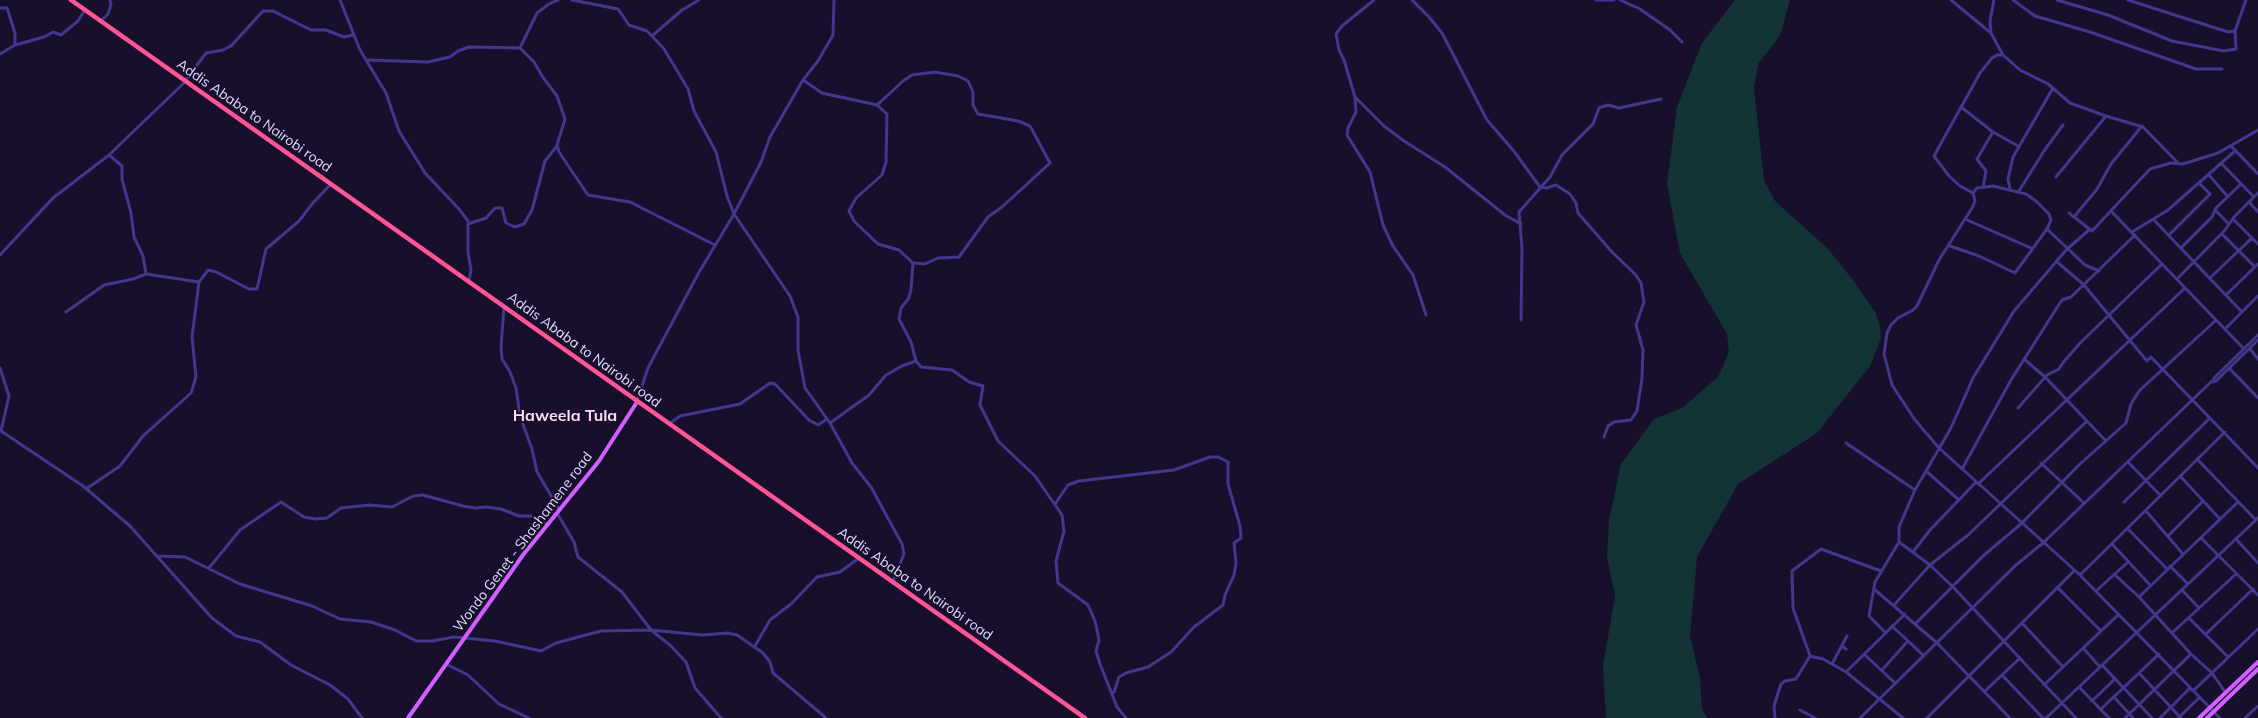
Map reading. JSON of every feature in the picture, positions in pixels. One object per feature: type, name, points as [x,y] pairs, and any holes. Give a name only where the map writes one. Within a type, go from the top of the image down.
[{"type":"highway","name":"Addis Ababa to Nairobi road","points":[[71,0],[504,306],[636,402],[893,581],[1085,718]]},
{"type":"main road","name":"Wondo Genet - Shashamene road","points":[[408,718],[547,524],[599,461],[636,402]]},
{"type":"main road","points":[[2199,718],[2258,662]]},
{"type":"main road","points":[[2207,718],[2258,669]]},
{"type":"street","points":[[101,22],[108,14],[111,4],[110,0]]},
{"type":"street","points":[[340,0],[353,35],[386,94],[399,131],[425,173],[459,209],[468,224],[471,269],[468,282]]},
{"type":"street","points":[[520,48],[537,13],[548,2],[558,0]]},
{"type":"street","points":[[572,0],[618,9],[629,25],[647,31],[664,48],[688,89],[694,111],[716,152],[727,196],[734,214],[790,296],[798,317],[798,350],[805,388],[830,423],[852,463],[871,486],[902,544],[904,554],[893,581]]},
{"type":"street","points":[[652,36],[682,10],[699,0]]},
{"type":"street","points":[[636,402],[648,368],[734,214],[761,162],[770,138],[803,80],[818,61],[833,35],[834,0]]},
{"type":"street","points":[[1374,0],[1342,26],[1336,34],[1338,50],[1344,60],[1356,97],[1356,112],[1348,128],[1347,135],[1370,172],[1383,225],[1393,246],[1413,275],[1426,316]]},
{"type":"street","points":[[1412,0],[1442,33],[1487,120],[1513,150],[1540,187],[1546,188],[1556,185],[1570,194],[1576,203],[1578,213],[1612,252],[1635,274],[1641,283],[1644,295],[1636,325],[1643,350],[1642,378],[1637,410],[1631,420],[1614,422],[1608,426],[1604,436]]},
{"type":"street","points":[[1596,0],[1614,0]]},
{"type":"street","points":[[1620,0],[1640,9],[1670,30],[1682,42]]},
{"type":"street","points":[[1951,0],[1991,33],[2003,55],[2020,70],[2053,88],[2070,103],[2142,126],[2177,162],[2183,164],[2191,162],[2231,146],[2258,130]]},
{"type":"street","points":[[1991,33],[1990,21],[1994,0]]},
{"type":"street","points":[[2014,0],[2035,16],[2090,32],[2196,70],[2222,70]]},
{"type":"street","points":[[2057,0],[2108,15],[2172,40],[2224,51],[2236,49],[2236,31],[2246,0]]},
{"type":"street","points":[[2128,0],[2228,32],[2236,31]]},
{"type":"street","points":[[0,8],[7,8],[14,33],[15,45]]},
{"type":"street","points":[[0,54],[15,45],[44,37],[53,32],[62,35],[78,21],[85,10]]},
{"type":"street","points":[[0,255],[53,198],[109,155],[185,81],[206,53],[224,50],[231,46],[263,11],[273,11],[311,30],[326,30],[344,36],[353,35]]},
{"type":"street","points":[[367,60],[428,62],[450,57],[458,51],[469,47],[520,48],[534,62],[557,96],[565,119],[557,145],[545,161],[532,210],[524,224],[516,227],[506,223],[502,208],[495,208],[486,218],[468,224]]},
{"type":"street","points":[[1973,193],[1960,186],[1934,157],[1988,62],[1997,55],[2003,55]]},
{"type":"street","points":[[803,80],[822,93],[877,105],[887,114],[886,162],[882,175],[856,198],[848,212],[854,222],[878,244],[898,250],[913,263],[925,264],[938,258],[959,257],[988,217],[1002,207],[1050,163],[1030,126],[1018,121],[978,114],[973,104],[972,92],[968,81],[958,76],[935,72],[912,75],[877,105]]},
{"type":"street","points":[[2010,189],[2008,180],[2009,169],[2018,146],[2053,88]]},
{"type":"street","points":[[1356,97],[1384,126],[1445,167],[1505,215],[1520,224]]},
{"type":"street","points":[[1521,320],[1519,212],[1550,176],[1562,154],[1594,124],[1599,108],[1608,105],[1618,108],[1661,99]]},
{"type":"street","points":[[1961,107],[1993,132],[2018,146]]},
{"type":"street","points":[[2056,177],[2076,150],[2106,116]]},
{"type":"street","points":[[2019,192],[2044,151],[2063,125]]},
{"type":"street","points":[[2074,217],[2097,189],[2111,164],[2142,126]]},
{"type":"street","points":[[1983,187],[1986,171],[1978,159],[1993,132]]},
{"type":"street","points":[[557,145],[559,152],[588,195],[630,202],[715,245]]},
{"type":"street","points":[[2231,146],[2258,174]]},
{"type":"street","points":[[1962,469],[2024,359],[2060,303],[2071,297],[2100,271],[2134,234],[2168,210],[2235,151]]},
{"type":"street","points":[[109,155],[122,166],[122,179],[131,213],[134,237],[143,256],[146,274]]},
{"type":"street","points":[[1885,632],[1869,616],[1874,589],[1881,571],[1899,542],[1899,527],[1915,490],[1990,349],[2014,311],[2067,249],[2089,230],[2093,230],[2150,169],[2177,162]]},
{"type":"street","points":[[2222,164],[2254,197]]},
{"type":"street","points":[[2209,175],[2228,196]]},
{"type":"street","points":[[2169,235],[2210,194],[2200,183]]},
{"type":"street","points":[[86,489],[120,466],[144,436],[191,394],[196,377],[192,337],[199,282],[208,270],[216,272],[249,289],[257,289],[266,250],[299,221],[331,184]]},
{"type":"street","points":[[2181,248],[2241,184]]},
{"type":"street","points":[[1950,246],[1980,256],[2014,273],[2019,271],[2031,248],[2047,229],[2051,220],[2049,214],[2036,201],[2019,192],[2010,189],[1983,187],[1978,188],[1973,193]]},
{"type":"street","points":[[1973,193],[1974,204],[1936,266],[1917,306],[1914,310],[1898,318],[1891,325],[1884,349],[1892,385],[1897,396],[1914,420],[1939,448],[2080,575],[2118,615],[2138,632],[2220,718]]},
{"type":"street","points":[[2177,279],[2222,234],[2232,219],[2248,202],[2258,194]]},
{"type":"street","points":[[2248,202],[2258,212]]},
{"type":"street","points":[[2111,210],[2215,321],[2244,349]]},
{"type":"street","points":[[2215,210],[2229,224]]},
{"type":"street","points":[[2069,213],[2089,230]]},
{"type":"street","points":[[1965,219],[2031,248]]},
{"type":"street","points":[[2153,219],[2242,312]]},
{"type":"street","points":[[2232,219],[2258,244]]},
{"type":"street","points":[[2047,229],[2085,266],[2100,271]]},
{"type":"street","points":[[2222,234],[2256,266],[2226,296]]},
{"type":"street","points":[[2210,278],[2252,238]]},
{"type":"street","points":[[2056,261],[2084,285],[2147,361],[2151,357],[2258,468]]},
{"type":"street","points":[[913,263],[909,298],[901,308],[899,319],[911,342],[916,361],[921,367],[952,370],[969,382],[983,386],[980,405],[998,442],[1035,476],[1062,515],[1064,531],[1056,561],[1058,583],[1088,604],[1095,621],[1098,640],[1096,651],[1117,708],[1126,718]]},
{"type":"street","points":[[2018,408],[2045,377],[2059,369],[2070,353],[2162,264]]},
{"type":"street","points":[[66,312],[104,284],[133,279],[146,274],[199,282]]},
{"type":"street","points":[[1913,552],[1930,530],[1959,500],[2185,288]]},
{"type":"street","points":[[2224,329],[2258,296]]},
{"type":"street","points":[[504,306],[502,359],[516,388],[520,416],[532,449],[537,472],[574,542],[578,557],[622,592],[651,630],[671,646],[686,662],[695,688],[721,718]]},
{"type":"street","points":[[1915,624],[1983,556],[2022,523],[2062,482],[2126,423],[2129,408],[2135,397],[2215,321]]},
{"type":"street","points":[[1860,718],[1972,607],[2194,401],[2258,334]]},
{"type":"street","points":[[2212,381],[2216,381],[2258,340]]},
{"type":"street","points":[[2250,349],[2258,359]]},
{"type":"street","points":[[2024,359],[2045,377],[2106,441]]},
{"type":"street","points":[[830,423],[869,395],[886,375],[916,361]]},
{"type":"street","points":[[0,368],[9,396],[1,431],[86,489],[130,526],[212,618],[236,636],[260,642],[291,665],[330,685],[348,699],[362,718]]},
{"type":"street","points":[[2229,368],[2258,398]]},
{"type":"street","points":[[669,424],[674,418],[680,416],[740,404],[770,383],[775,384],[810,420],[818,425],[827,419]]},
{"type":"street","points":[[2124,502],[2210,418]]},
{"type":"street","points":[[1894,605],[1930,565],[1968,535],[2087,421]]},
{"type":"street","points":[[2080,575],[2225,432]]},
{"type":"street","points":[[1846,443],[1915,490]]},
{"type":"street","points":[[1055,504],[1068,485],[1078,481],[1174,470],[1210,457],[1218,457],[1228,462],[1228,484],[1240,526],[1241,538],[1234,543],[1235,569],[1223,605],[1194,628],[1171,652],[1148,667],[1119,677],[1113,694]]},
{"type":"street","points":[[2002,675],[2044,718],[2257,519],[2197,459]]},
{"type":"street","points":[[2128,462],[2161,496]]},
{"type":"street","points":[[2041,463],[2084,503]]},
{"type":"street","points":[[1926,471],[1959,500]]},
{"type":"street","points":[[2180,476],[2220,519]]},
{"type":"street","points":[[209,568],[240,530],[281,502],[304,517],[316,519],[328,518],[341,508],[370,505],[392,507],[413,496],[423,495],[463,506],[501,509],[519,516],[531,516],[547,524]]},
{"type":"street","points":[[2168,536],[2203,501]]},
{"type":"street","points":[[2139,597],[2238,502]]},
{"type":"street","points":[[2146,511],[2183,554]]},
{"type":"street","points":[[2128,529],[2188,584]]},
{"type":"street","points":[[2201,538],[2258,595]]},
{"type":"street","points":[[2236,539],[2258,563]]},
{"type":"street","points":[[1899,542],[1930,565],[1953,587],[2076,718]]},
{"type":"street","points":[[2112,544],[2150,585]]},
{"type":"street","points":[[1775,718],[1774,706],[1781,684],[1785,681],[1796,680],[1810,656],[1792,604],[1794,588],[1792,575],[1795,568],[1820,550],[1881,571]]},
{"type":"street","points":[[157,556],[185,557],[234,582],[312,606],[340,619],[371,622],[396,630],[416,641],[432,641],[444,637],[465,638],[495,641],[541,651],[556,644],[601,631],[651,630],[702,635],[728,633],[756,646],[770,662],[773,672],[826,718]]},
{"type":"street","points":[[756,646],[770,620],[791,604],[817,577],[840,572],[859,558]]},
{"type":"street","points":[[2096,591],[2128,562]]},
{"type":"street","points":[[1927,718],[2074,571]]},
{"type":"street","points":[[2114,574],[2139,597],[2191,654],[2212,673],[2225,692]]},
{"type":"street","points":[[2172,633],[2236,574]]},
{"type":"street","points":[[2057,588],[2101,632]]},
{"type":"street","points":[[1874,589],[1937,643],[2010,718]]},
{"type":"street","points":[[2206,634],[2252,589]]},
{"type":"street","points":[[2182,590],[2199,608]]},
{"type":"street","points":[[1846,672],[1905,614]]},
{"type":"street","points":[[2044,685],[2118,615]]},
{"type":"street","points":[[2189,618],[2228,657]]},
{"type":"street","points":[[2022,623],[2063,667]]},
{"type":"street","points":[[1892,626],[1924,656]]},
{"type":"street","points":[[2160,718],[2212,673],[2258,629]]},
{"type":"street","points":[[1832,664],[1847,636]]},
{"type":"street","points":[[1882,670],[1908,641]]},
{"type":"street","points":[[1842,646],[1846,649]]},
{"type":"street","points":[[2083,648],[2152,718]]},
{"type":"street","points":[[1864,654],[1895,683]]},
{"type":"street","points":[[2101,709],[2159,654]]},
{"type":"street","points":[[2125,718],[2191,654]]},
{"type":"street","points":[[1810,656],[1823,658],[1846,672],[1902,718]]},
{"type":"street","points":[[1985,692],[2020,658]]},
{"type":"street","points":[[446,664],[468,675],[499,704],[529,718]]},
{"type":"street","points":[[2139,673],[2180,717],[2199,698]]},
{"type":"street","points":[[2092,700],[2115,679]]},
{"type":"street","points":[[2079,687],[2109,718]]},
{"type":"street","points":[[2114,697],[2133,718]]},
{"type":"street","points":[[2245,718],[2258,706]]},
{"type":"street","points":[[1800,710],[1815,718]]},
{"type":"green space","points":[[1735,0],[1790,0],[1780,36],[1758,64],[1754,88],[1764,180],[1775,201],[1828,249],[1853,280],[1875,312],[1879,322],[1881,338],[1870,366],[1817,433],[1738,484],[1697,557],[1690,636],[1700,678],[1702,710],[1708,718],[1606,718],[1603,666],[1615,596],[1607,557],[1609,521],[1621,464],[1654,419],[1682,408],[1718,377],[1729,352],[1727,334],[1680,253],[1667,184],[1677,107],[1702,43]]},
{"type":"district","name":"Haweela Tula","points":[[565,416]]}]
